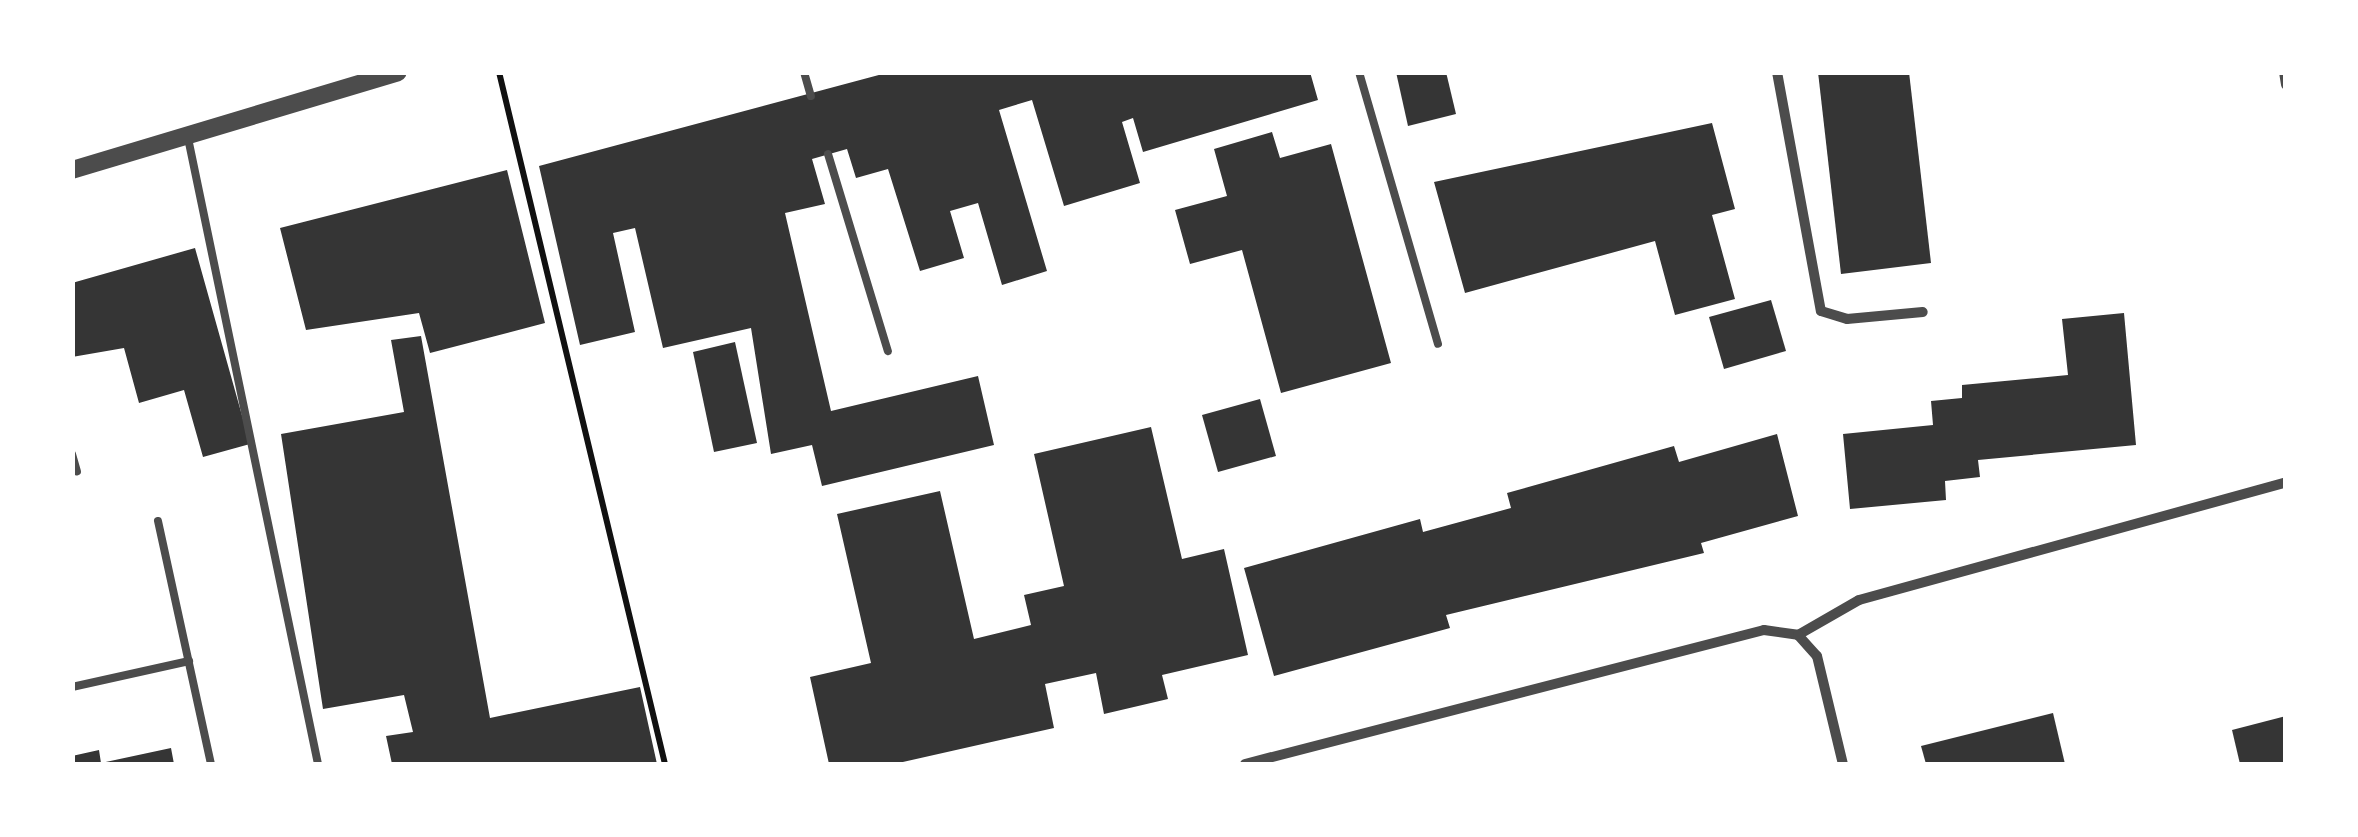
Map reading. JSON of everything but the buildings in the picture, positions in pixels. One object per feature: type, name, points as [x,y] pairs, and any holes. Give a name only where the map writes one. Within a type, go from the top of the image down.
[{"type":"street","points":[[72,170],[186,132],[398,72]]},
{"type":"street","points":[[1776,72],[1822,311],[1847,319],[1922,312]]},
{"type":"street","points":[[2284,72],[2286,85]]},
{"type":"street","points":[[1245,764],[1272,761],[1728,636],[1798,635],[1858,600],[2285,482]]},
{"type":"street","points":[[1798,635],[1817,656],[1843,764]]},
{"type":"lane","points":[[804,72],[811,96]]},
{"type":"lane","points":[[1359,72],[1438,344]]},
{"type":"lane","points":[[186,132],[318,764]]},
{"type":"lane","points":[[828,154],[888,351]]},
{"type":"lane","points":[[72,454],[77,471]]},
{"type":"lane","points":[[158,520],[212,764]]},
{"type":"lane","points":[[72,687],[190,661]]},
{"type":"path","points":[[499,72],[665,764]]}]
